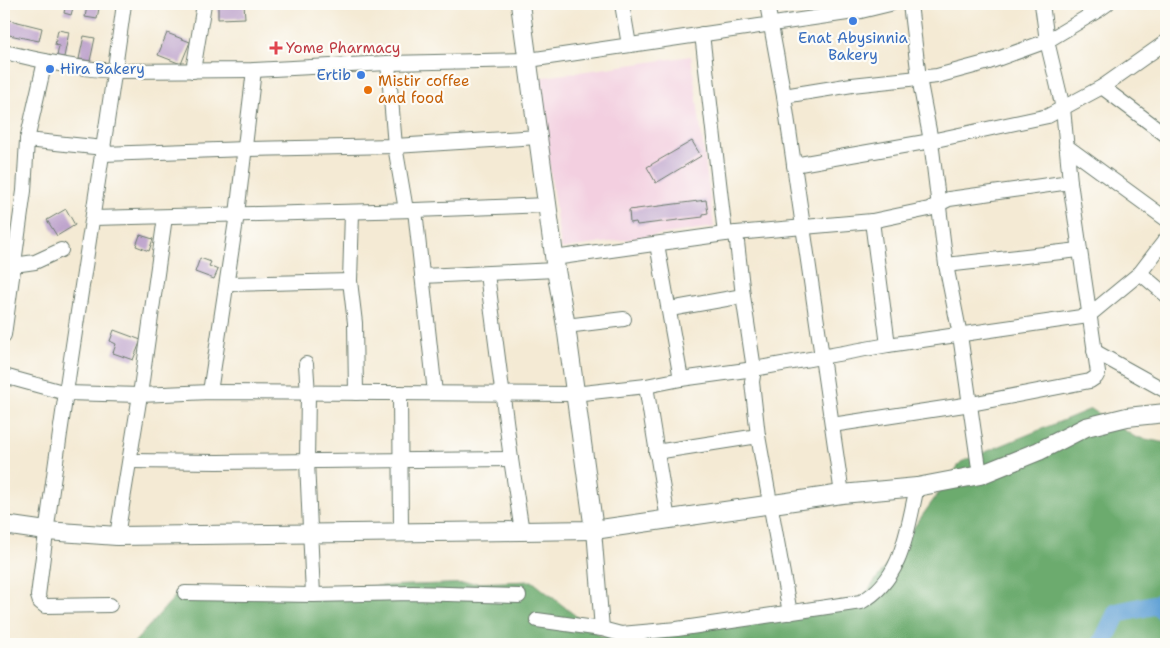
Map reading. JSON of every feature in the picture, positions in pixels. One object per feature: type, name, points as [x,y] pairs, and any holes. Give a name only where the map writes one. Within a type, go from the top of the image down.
[{"type":"main road","points":[[520,4],[555,264],[566,326],[594,530]]},
{"type":"main road","points":[[4,525],[117,536],[594,530],[842,494],[917,487],[980,475],[1039,451],[1086,428],[1127,416],[1166,413]]},
{"type":"street","points":[[110,606],[45,606],[40,602],[38,596],[46,530],[104,151],[124,4]]},
{"type":"street","points":[[192,71],[204,4]]},
{"type":"street","points":[[622,4],[629,45]]},
{"type":"street","points":[[767,4],[784,96],[842,494]]},
{"type":"street","points":[[4,52],[45,61],[115,71],[254,70],[388,63],[529,60],[890,4]]},
{"type":"street","points":[[910,4],[931,141],[946,265],[960,334],[980,475]]},
{"type":"street","points":[[832,424],[971,404],[1090,381],[1096,377],[1098,372],[1079,250],[1063,108],[1047,41],[1042,4]]},
{"type":"street","points":[[784,96],[852,85],[937,76],[990,62],[1047,41],[1107,4]]},
{"type":"street","points":[[702,34],[731,234],[754,369],[752,382],[758,436],[790,613]]},
{"type":"street","points":[[794,165],[931,141],[1048,116],[1102,87],[1165,45]]},
{"type":"street","points":[[4,335],[24,191],[27,140],[45,61]]},
{"type":"street","points":[[388,63],[396,146],[422,276],[435,393]]},
{"type":"street","points":[[210,392],[246,149],[254,70]]},
{"type":"street","points":[[1102,87],[1166,135]]},
{"type":"street","points":[[27,140],[104,151],[396,146],[538,137]]},
{"type":"street","points":[[1066,146],[1166,220]]},
{"type":"street","points":[[422,276],[487,274],[555,264],[657,244],[731,234],[872,220],[929,209],[949,199],[1070,182]]},
{"type":"street","points":[[93,218],[547,205]]},
{"type":"street","points":[[352,212],[350,281],[355,323],[356,393]]},
{"type":"street","points":[[117,536],[140,395],[165,216]]},
{"type":"street","points":[[872,220],[888,345]]},
{"type":"street","points":[[4,376],[66,393],[140,395],[210,392],[574,394],[646,386],[823,358],[888,345],[1088,316],[1140,273],[1166,239]]},
{"type":"street","points":[[657,244],[682,379]]},
{"type":"street","points":[[14,265],[35,262],[61,250]]},
{"type":"street","points":[[946,265],[1079,250]]},
{"type":"street","points":[[1140,273],[1166,294]]},
{"type":"street","points":[[487,274],[522,532]]},
{"type":"street","points":[[227,284],[350,281]]},
{"type":"street","points":[[670,309],[743,296]]},
{"type":"street","points":[[566,326],[624,319]]},
{"type":"street","points":[[1094,351],[1166,391]]},
{"type":"street","points":[[306,364],[308,394],[307,461],[313,595]]},
{"type":"street","points":[[646,386],[668,520]]},
{"type":"street","points":[[400,393],[401,532]]},
{"type":"street","points":[[656,452],[758,436]]},
{"type":"street","points":[[130,461],[511,459]]},
{"type":"street","points":[[537,620],[602,629],[622,634],[678,629],[861,602],[873,596],[884,584],[901,555],[917,487]]},
{"type":"street","points":[[594,530],[602,629]]},
{"type":"street","points":[[185,593],[313,595],[414,592],[519,596]]},
{"type":"shaded area","points":[[691,56],[714,227],[561,249],[537,78]]},
{"type":"green space","points":[[1091,409],[1135,437],[1166,443],[1166,644],[133,644],[178,593],[532,581],[601,636],[862,599],[961,462]]},
{"type":"building","points":[[66,4],[74,4],[71,15],[64,13]]},
{"type":"building","points":[[218,4],[244,4],[245,18],[218,19]]},
{"type":"building","points":[[87,6],[99,8],[97,19],[85,17]]},
{"type":"building","points":[[6,19],[42,28],[39,41],[4,34]]},
{"type":"building","points":[[58,30],[69,32],[64,57],[57,56],[59,46],[55,45]]},
{"type":"building","points":[[167,33],[190,42],[181,64],[158,55]]},
{"type":"building","points":[[84,36],[95,38],[90,61],[79,59]]},
{"type":"building","points":[[692,141],[701,156],[656,183],[647,167]]},
{"type":"building","points":[[706,200],[708,213],[703,214],[703,217],[637,225],[636,222],[630,223],[629,210]]},
{"type":"building","points":[[66,209],[75,225],[57,236],[47,220]]},
{"type":"building","points":[[140,235],[153,239],[149,251],[136,246]]},
{"type":"building","points":[[200,258],[211,262],[209,266],[218,270],[214,279],[195,272]]},
{"type":"building","points":[[114,330],[141,340],[133,360],[113,353],[116,344],[110,341]]},
{"type":"waterway","points":[[1102,644],[1117,613],[1158,604],[1166,613]]},
{"type":"place","name":"Enat Abysinnia Bakery","points":[[853,21]]},
{"type":"place","name":"Yome Pharmacy","points":[[276,48]]},
{"type":"place","name":"Hira Bakery","points":[[50,69]]},
{"type":"place","name":"Ertib","points":[[361,75]]},
{"type":"place","name":"Mistir coffee and food","points":[[368,90]]}]
